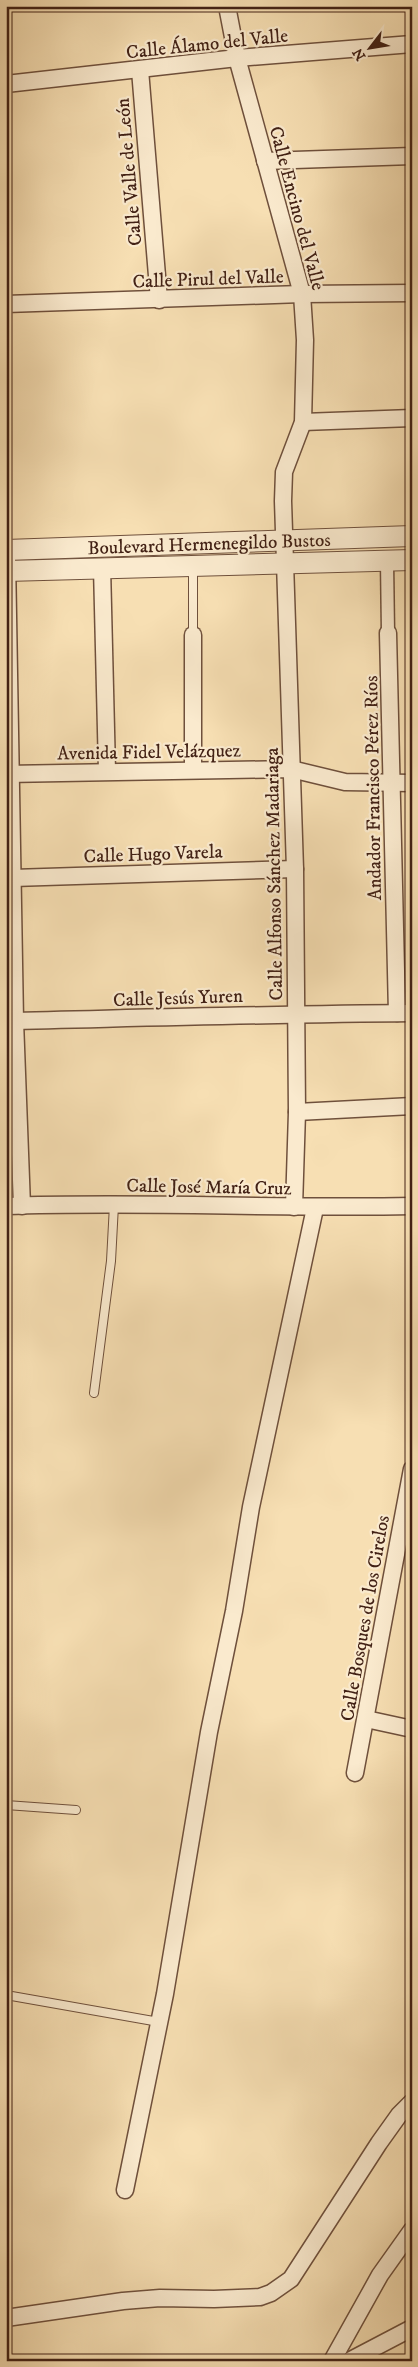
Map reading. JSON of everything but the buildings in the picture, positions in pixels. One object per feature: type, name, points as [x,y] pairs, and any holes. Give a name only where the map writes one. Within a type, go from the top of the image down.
[{"type":"street","name":"Calle Encino del Valle","points":[[227,6],[237,58],[302,294],[305,340],[303,422],[284,472],[285,540]]},
{"type":"street","name":"Calle Álamo del Valle","points":[[6,84],[237,58],[412,44]]},
{"type":"street","name":"Calle Valle de León","points":[[140,70],[159,300]]},
{"type":"street","points":[[265,161],[412,156]]},
{"type":"street","name":"Calle Pirul del Valle","points":[[6,304],[302,294],[412,293]]},
{"type":"street","points":[[303,422],[412,418]]},
{"type":"street","name":"Boulevard Hermenegildo Bustos","points":[[7,550],[412,536]]},
{"type":"street","name":"Calle Alfonso Sánchez Madariaga","points":[[285,540],[295,869],[297,1112],[294,1207]]},
{"type":"street","points":[[7,550],[14,1206]]},
{"type":"street","name":"Boulevard Hermenegildo Bustos","points":[[7,571],[102,567],[286,565],[412,560]]},
{"type":"street","name":"Andador Francisco Pérez Ríos","points":[[387,561],[393,782],[404,1013]]},
{"type":"street","points":[[102,567],[107,771]]},
{"type":"street","points":[[193,769],[194,635]]},
{"type":"street","name":"Avenida Fidel Velázquez","points":[[9,774],[193,769],[291,769],[344,782],[412,783]]},
{"type":"street","name":"Calle Hugo Varela","points":[[12,878],[295,869]]},
{"type":"street","name":"Calle Jesús Yuren","points":[[11,1021],[164,1019],[296,1013],[404,1013]]},
{"type":"street","points":[[297,1112],[412,1106]]},
{"type":"street","name":"Calle José María Cruz","points":[[14,1206],[114,1205],[315,1208],[412,1206]]},
{"type":"street","points":[[125,2190],[159,2022],[209,1732],[234,1611],[251,1507],[315,1208]]},
{"type":"street","name":"Calle Bosques de los Cirelos","points":[[355,1773],[412,1470]]},
{"type":"street","points":[[366,1719],[412,1729]]},
{"type":"street","points":[[6,2318],[123,2301],[160,2298],[248,2298],[271,2293],[290,2279],[379,2143],[399,2115],[412,2102]]},
{"type":"street","points":[[332,2361],[380,2275],[410,2236]]},
{"type":"street","points":[[349,2361],[412,2328]]},
{"type":"lane","points":[[193,566],[194,635]]},
{"type":"lane","points":[[94,1393],[111,1261],[114,1205]]},
{"type":"lane","points":[[6,1806],[76,1810]]},
{"type":"lane","points":[[6,1995],[159,2022]]}]
